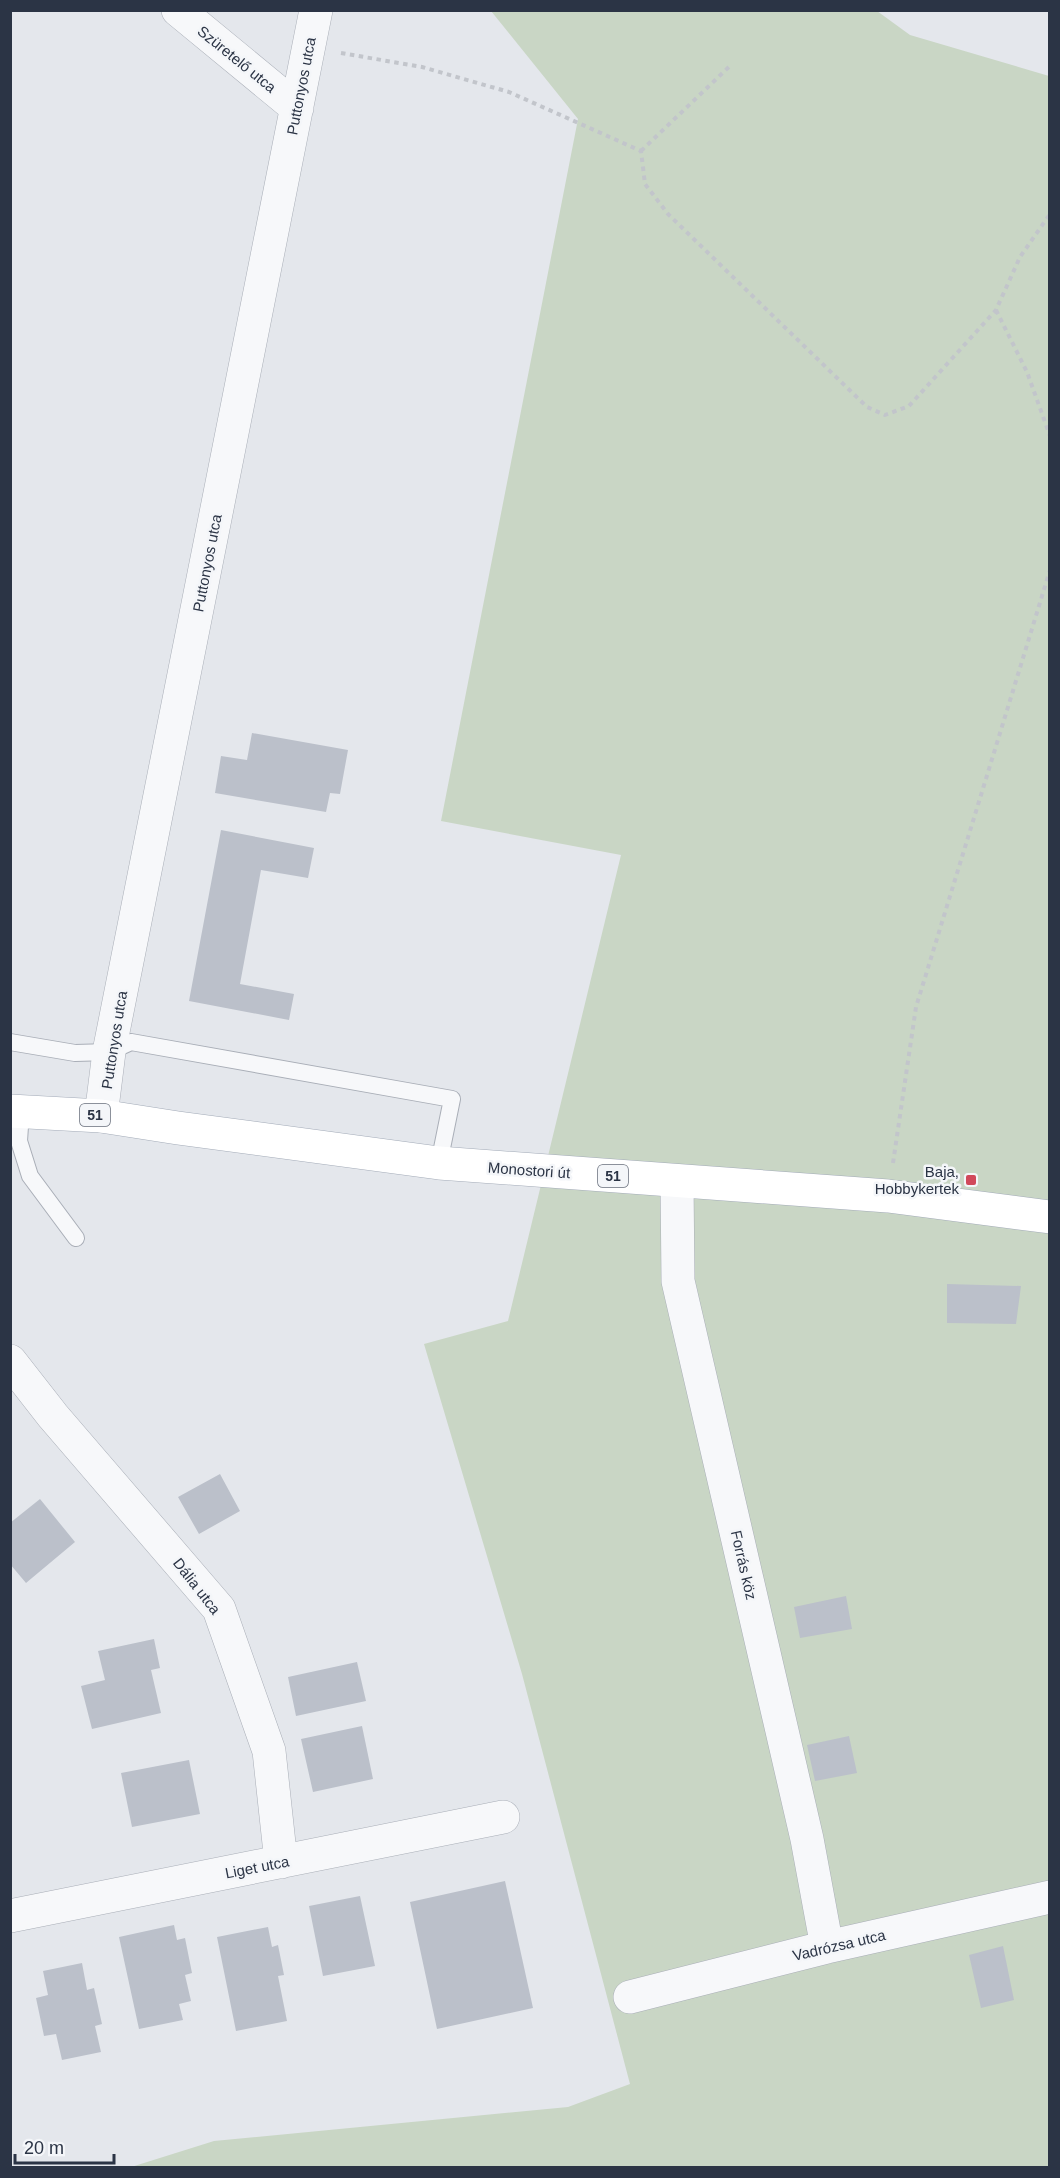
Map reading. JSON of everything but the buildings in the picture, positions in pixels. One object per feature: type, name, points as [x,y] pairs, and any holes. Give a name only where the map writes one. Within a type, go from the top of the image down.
[{"type":"main road","name":"Monostori út","points":[[16,1112],[101,1116],[439,1163],[888,1196],[1050,1217]]},
{"type":"street","name":"Szüretelő utca","points":[[178,10],[297,108]]},
{"type":"street","name":"Puttonyos utca","points":[[101,1116],[109,1052],[316,10]]},
{"type":"street","name":"Forrás köz","points":[[677,1181],[678,1281],[804,1828],[827,1947]]},
{"type":"street","name":"Dália utca","points":[[10,1361],[53,1416],[219,1609],[269,1751],[281,1862]]},
{"type":"street","name":"Liget utca","points":[[10,1916],[503,1817]]},
{"type":"street","name":"Vadrózsa utca","points":[[630,1997],[827,1947],[1050,1897]]},
{"type":"lane","points":[[10,1042],[75,1053],[109,1052],[131,1042],[452,1099],[439,1163]]},
{"type":"lane","points":[[16,1112],[19,1142],[30,1176],[76,1238]]},
{"type":"path","points":[[309,47],[422,67],[509,92],[641,151]]},
{"type":"path","points":[[641,151],[732,64]]},
{"type":"path","points":[[641,151],[645,184],[668,214],[867,407],[885,415],[909,406],[996,310],[1020,257],[1050,214]]},
{"type":"path","points":[[996,310],[1027,372],[1050,436]]},
{"type":"path","points":[[888,1196],[916,1007],[1050,570]]},
{"type":"green space","points":[[491,11],[877,11],[910,35],[1049,76],[1049,2167],[128,2168],[214,2141],[568,2107],[630,2084],[522,1674],[424,1344],[508,1321],[621,855],[441,821],[578,119]]},
{"type":"place","name":"Baja, Hobbykertek","points":[[971,1180]]}]
